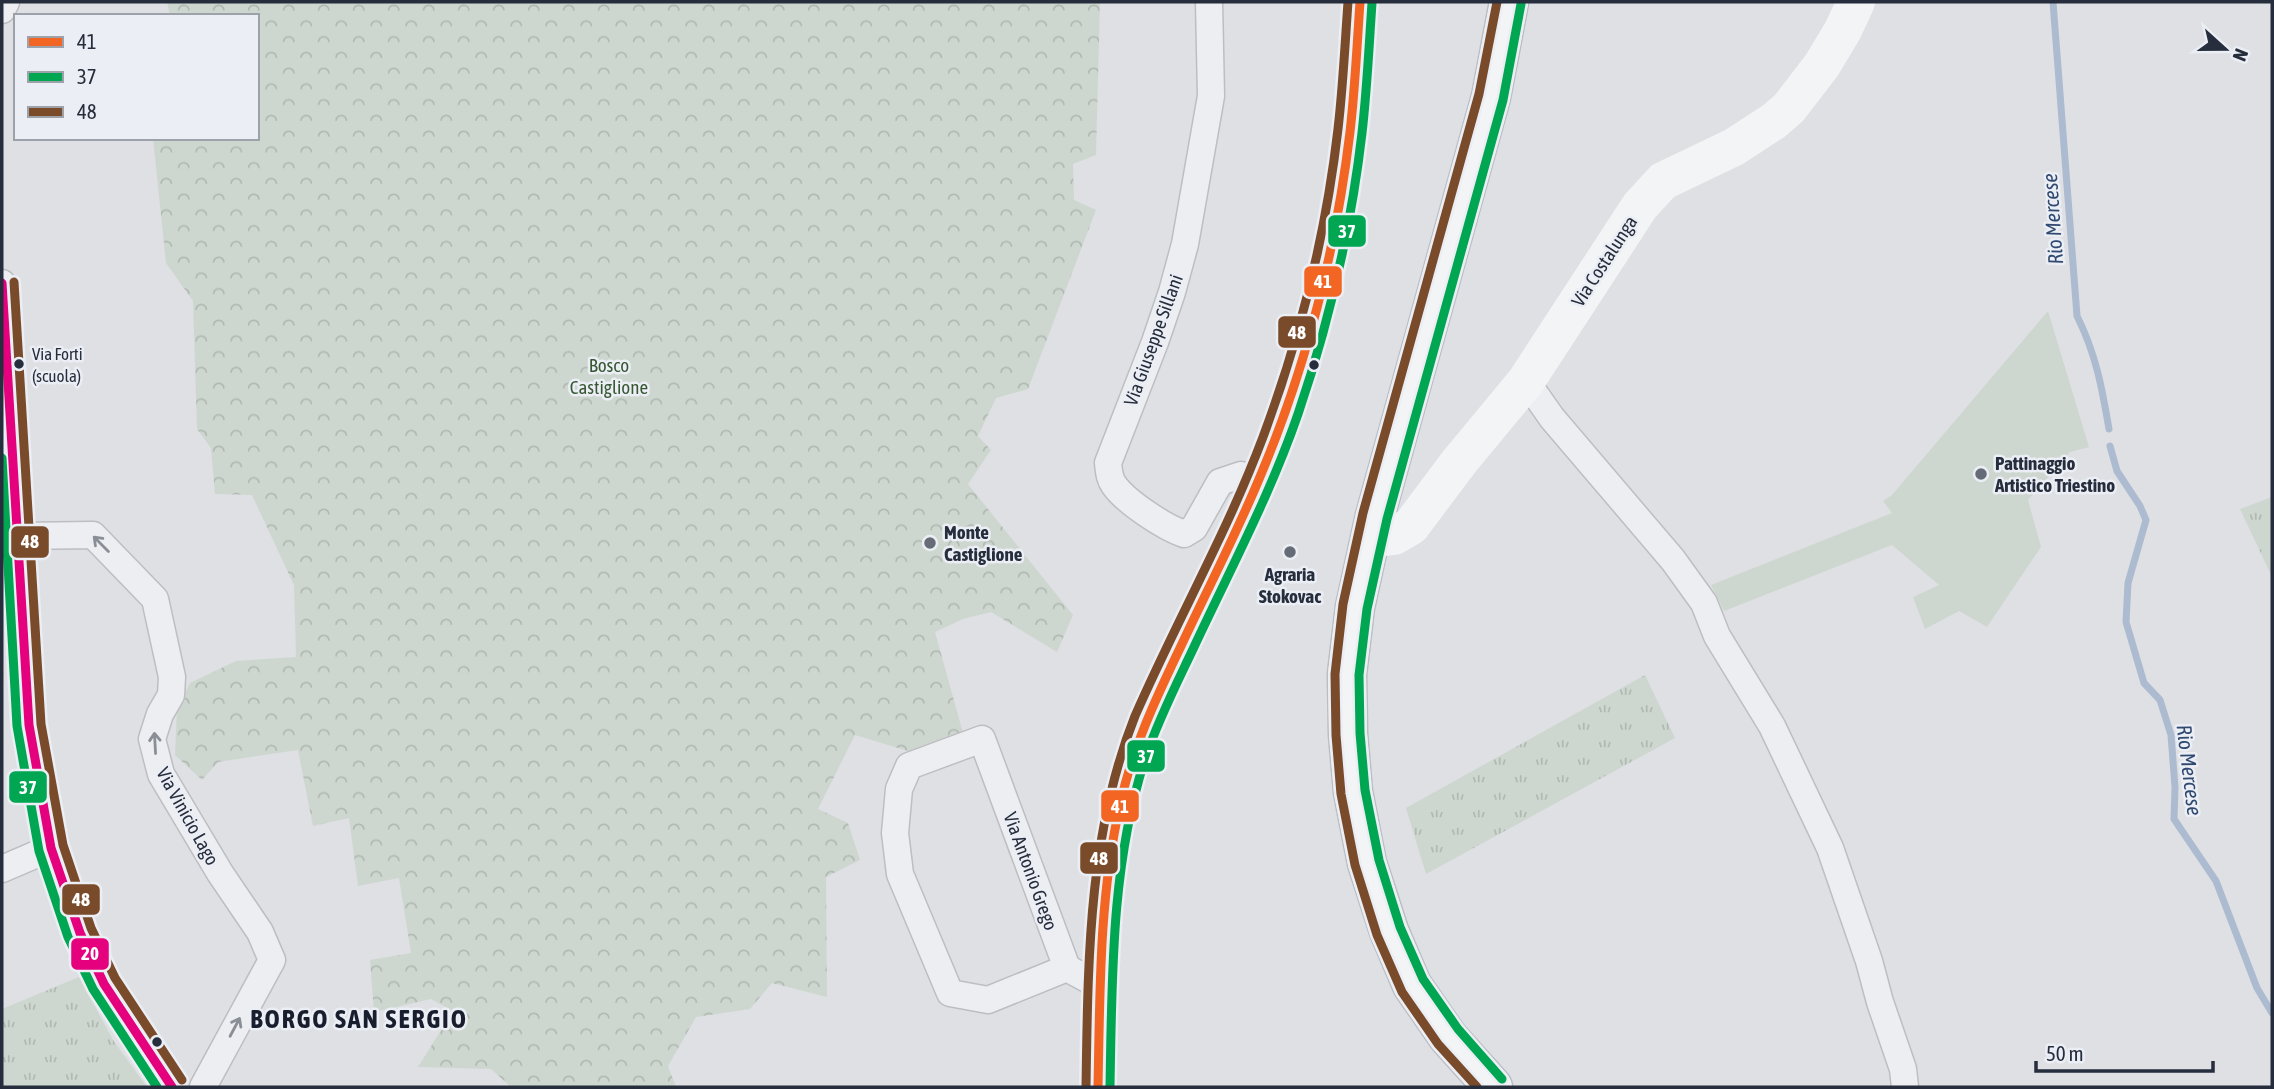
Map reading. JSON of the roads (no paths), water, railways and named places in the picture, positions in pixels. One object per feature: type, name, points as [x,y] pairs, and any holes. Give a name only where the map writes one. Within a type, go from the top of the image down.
[{"type":"main road","points":[[1493,1087],[1448,1037],[1412,985],[1389,931],[1367,863],[1353,792],[1347,674],[1355,607],[1370,539],[1427,321],[1491,97],[1509,2]]},
{"type":"main road","name":"Via Costalunga","points":[[1370,539],[1394,536],[1410,526],[1526,381],[1640,206],[1663,181],[1734,147],[1789,108],[1822,65],[1856,2]]},
{"type":"street","points":[[2,10],[6,2]]},
{"type":"street","name":"Via Giuseppe Sillani","points":[[1209,2],[1211,96],[1185,244],[1164,317],[1108,463],[1115,487],[1170,529],[1184,534],[1194,528],[1220,482],[1241,475],[1259,480]]},
{"type":"street","points":[[1098,1087],[1100,986],[1107,889],[1116,822],[1130,766],[1149,714],[1259,480],[1309,337],[1332,243],[1349,146],[1360,2]]},
{"type":"street","points":[[2,283],[29,726],[51,848],[80,933],[104,984],[172,1087]]},
{"type":"street","points":[[1526,381],[1552,418],[1674,560],[1704,603],[1717,636],[1772,726],[1830,848],[1903,1069],[1905,1087]]},
{"type":"street","name":"Via Vinicio Lago","points":[[18,536],[93,535],[155,599],[172,677],[171,695],[160,714],[152,739],[161,774],[220,873],[260,932],[272,960],[203,1087]]},
{"type":"street","name":"Via Antonio Grego","points":[[982,739],[1067,968],[988,1000],[950,993],[900,874],[895,833],[899,789],[909,766],[982,739]]},
{"type":"street","points":[[2,869],[51,848]]},
{"type":"street","points":[[1067,968],[1100,986]]},
{"type":"waterway","name":"Rio Mercese","points":[[2053,2],[2077,316],[2094,358],[2109,429]]},
{"type":"waterway","name":"Rio Mercese","points":[[2110,446],[2117,471],[2146,520],[2128,583],[2126,622],[2144,683],[2160,700],[2171,735],[2175,787],[2174,819],[2216,881],[2257,988],[2272,1013]]},
{"type":"place","name":"Via Forti (scuola)","points":[[19,364]]},
{"type":"place","name":"Pattinaggio Artistico Triestino","points":[[1981,474]]},
{"type":"place","name":"Monte Castiglione","points":[[930,543]]},
{"type":"place","name":"Agraria Stokovac","points":[[1290,552]]},
{"type":"district","name":"BORGO SAN SERGIO","points":[[359,1019]]},
{"type":"park label","name":"Bosco Castiglione","points":[[609,376]]}]
